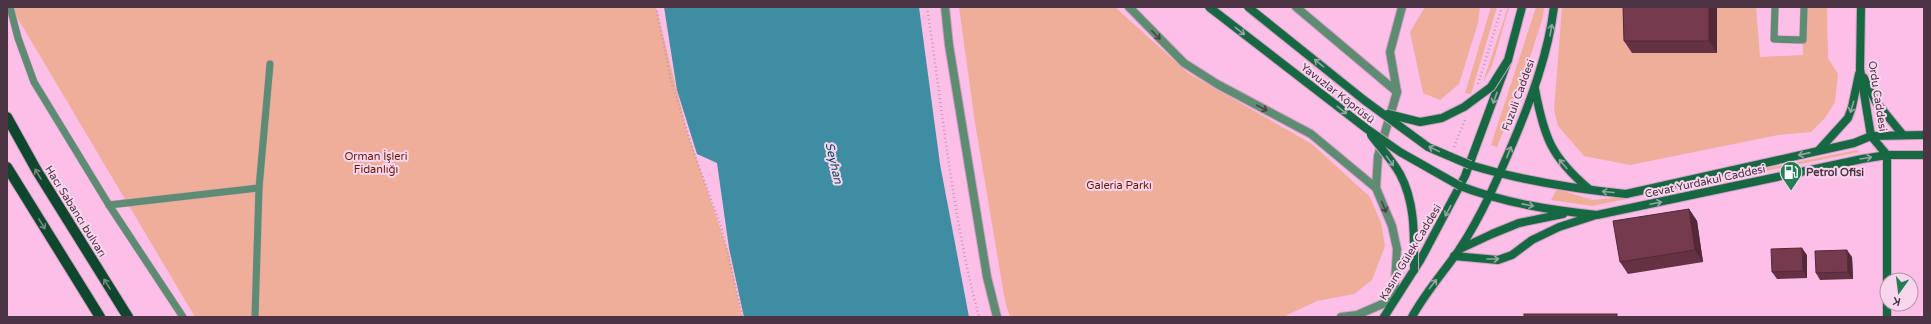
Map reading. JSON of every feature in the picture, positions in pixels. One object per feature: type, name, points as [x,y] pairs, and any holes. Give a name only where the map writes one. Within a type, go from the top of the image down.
[{"type":"main road","name":"Yavuzlar Köprüsü","points":[[1209,7],[1367,129],[1400,152],[1460,186],[1490,198]]},
{"type":"main road","name":"Yavuzlar Köprüsü","points":[[1248,7],[1428,147],[1470,166],[1500,174]]},
{"type":"main road","name":"Fuzuli Caddesi","points":[[1466,176],[1508,60],[1522,7]]},
{"type":"main road","name":"Fuzuli Caddesi","points":[[1490,198],[1535,89],[1551,31],[1554,7]]},
{"type":"main road","name":"Ordu Caddesi","points":[[1861,7],[1860,69],[1871,136],[1887,155]]},
{"type":"main road","points":[[1380,111],[1420,122],[1442,118],[1464,108],[1490,87],[1508,60]]},
{"type":"main road","points":[[1860,69],[1876,102],[1903,136]]},
{"type":"main road","points":[[1819,150],[1848,118],[1852,107],[1860,69]]},
{"type":"main road","points":[[1535,89],[1544,131],[1550,147],[1562,163],[1592,191]]},
{"type":"main road","name":"Hacı Sabancı bulvarı","points":[[7,117],[37,171],[128,317]]},
{"type":"main road","points":[[1367,129],[1400,174],[1411,202],[1414,233],[1414,270]]},
{"type":"main road","name":"Cevat Yurdakul Caddesi","points":[[1500,174],[1592,191],[1626,194],[1854,143],[1871,136],[1924,135]]},
{"type":"main road","points":[[1887,155],[1887,272]]},
{"type":"main road","name":"Cevat Yurdakul Caddesi","points":[[1490,198],[1572,213],[1597,215],[1862,158],[1887,155],[1924,155]]},
{"type":"main road","points":[[7,166],[100,317]]},
{"type":"main road","name":"Kasım Gülek Caddesi","points":[[1384,317],[1394,299],[1414,270],[1466,176]]},
{"type":"main road","points":[[1412,317],[1425,294],[1457,253],[1490,198]]},
{"type":"main road","points":[[1457,253],[1492,234],[1519,223],[1572,213]]},
{"type":"main road","points":[[1457,253],[1498,260],[1512,255],[1532,240],[1559,227],[1597,215]]},
{"type":"street","points":[[945,7],[949,45],[987,277],[997,317]]},
{"type":"street","points":[[1128,7],[1184,63],[1217,84],[1311,134],[1376,188]]},
{"type":"street","points":[[1296,7],[1397,92]]},
{"type":"street","points":[[1341,317],[1357,314],[1394,299],[1397,249],[1392,226],[1376,188],[1378,156],[1397,92],[1390,52],[1402,7]]},
{"type":"lane","points":[[10,7],[18,38],[34,82],[109,205],[183,317]]},
{"type":"lane","points":[[1775,7],[1774,39],[1803,40],[1804,7]]},
{"type":"lane","points":[[255,317],[259,188],[270,64]]},
{"type":"lane","points":[[109,205],[259,188]]},
{"type":"path","points":[[656,7],[671,80],[697,163],[721,226],[743,317]]},
{"type":"path","points":[[928,7],[955,201],[969,280],[979,317]]},
{"type":"green space","name":"Orman İşleri Fidanlığı","points":[[11,7],[656,7],[687,131],[729,254],[742,317],[195,317]]},
{"type":"green space","name":"Galeria Parkı","points":[[959,7],[1115,7],[1188,73],[1312,144],[1370,197],[1381,223],[1385,246],[1372,280],[1354,294],[1317,301],[1283,317],[1010,317],[1005,301],[975,123]]},
{"type":"green space","points":[[1425,7],[1480,7],[1478,23],[1459,84],[1440,100],[1423,93],[1410,32]]},
{"type":"green space","points":[[1491,7],[1497,7],[1471,94],[1465,93]]},
{"type":"green space","points":[[1508,7],[1492,66],[1483,82]]},
{"type":"green space","points":[[1536,7],[1544,7],[1543,17],[1520,88],[1497,147],[1491,145]]},
{"type":"green space","points":[[1562,7],[1756,7],[1760,57],[1803,55],[1802,7],[1827,7],[1828,58],[1838,74],[1835,102],[1825,118],[1811,132],[1778,135],[1630,165],[1584,156],[1558,126],[1554,110]]},
{"type":"green space","points":[[1857,150],[1859,152],[1592,206],[1551,200],[1557,189],[1593,200],[1622,197]]},
{"type":"water","name":"Seyhan","points":[[664,7],[919,7],[940,164],[969,317],[744,317],[729,248],[717,163],[697,154],[677,90]]},
{"type":"building","points":[[1623,7],[1709,7],[1709,41],[1624,41]]},
{"type":"building","points":[[1689,209],[1695,250],[1620,262],[1613,221]]},
{"type":"building","points":[[1802,248],[1803,271],[1772,272],[1771,249]]},
{"type":"building","points":[[1847,250],[1848,272],[1816,273],[1815,251]]},
{"type":"building","points":[[1524,314],[1617,314],[1617,317],[1524,317]]},
{"type":"place","name":"Petrol Ofisi","points":[[1791,192]]}]
